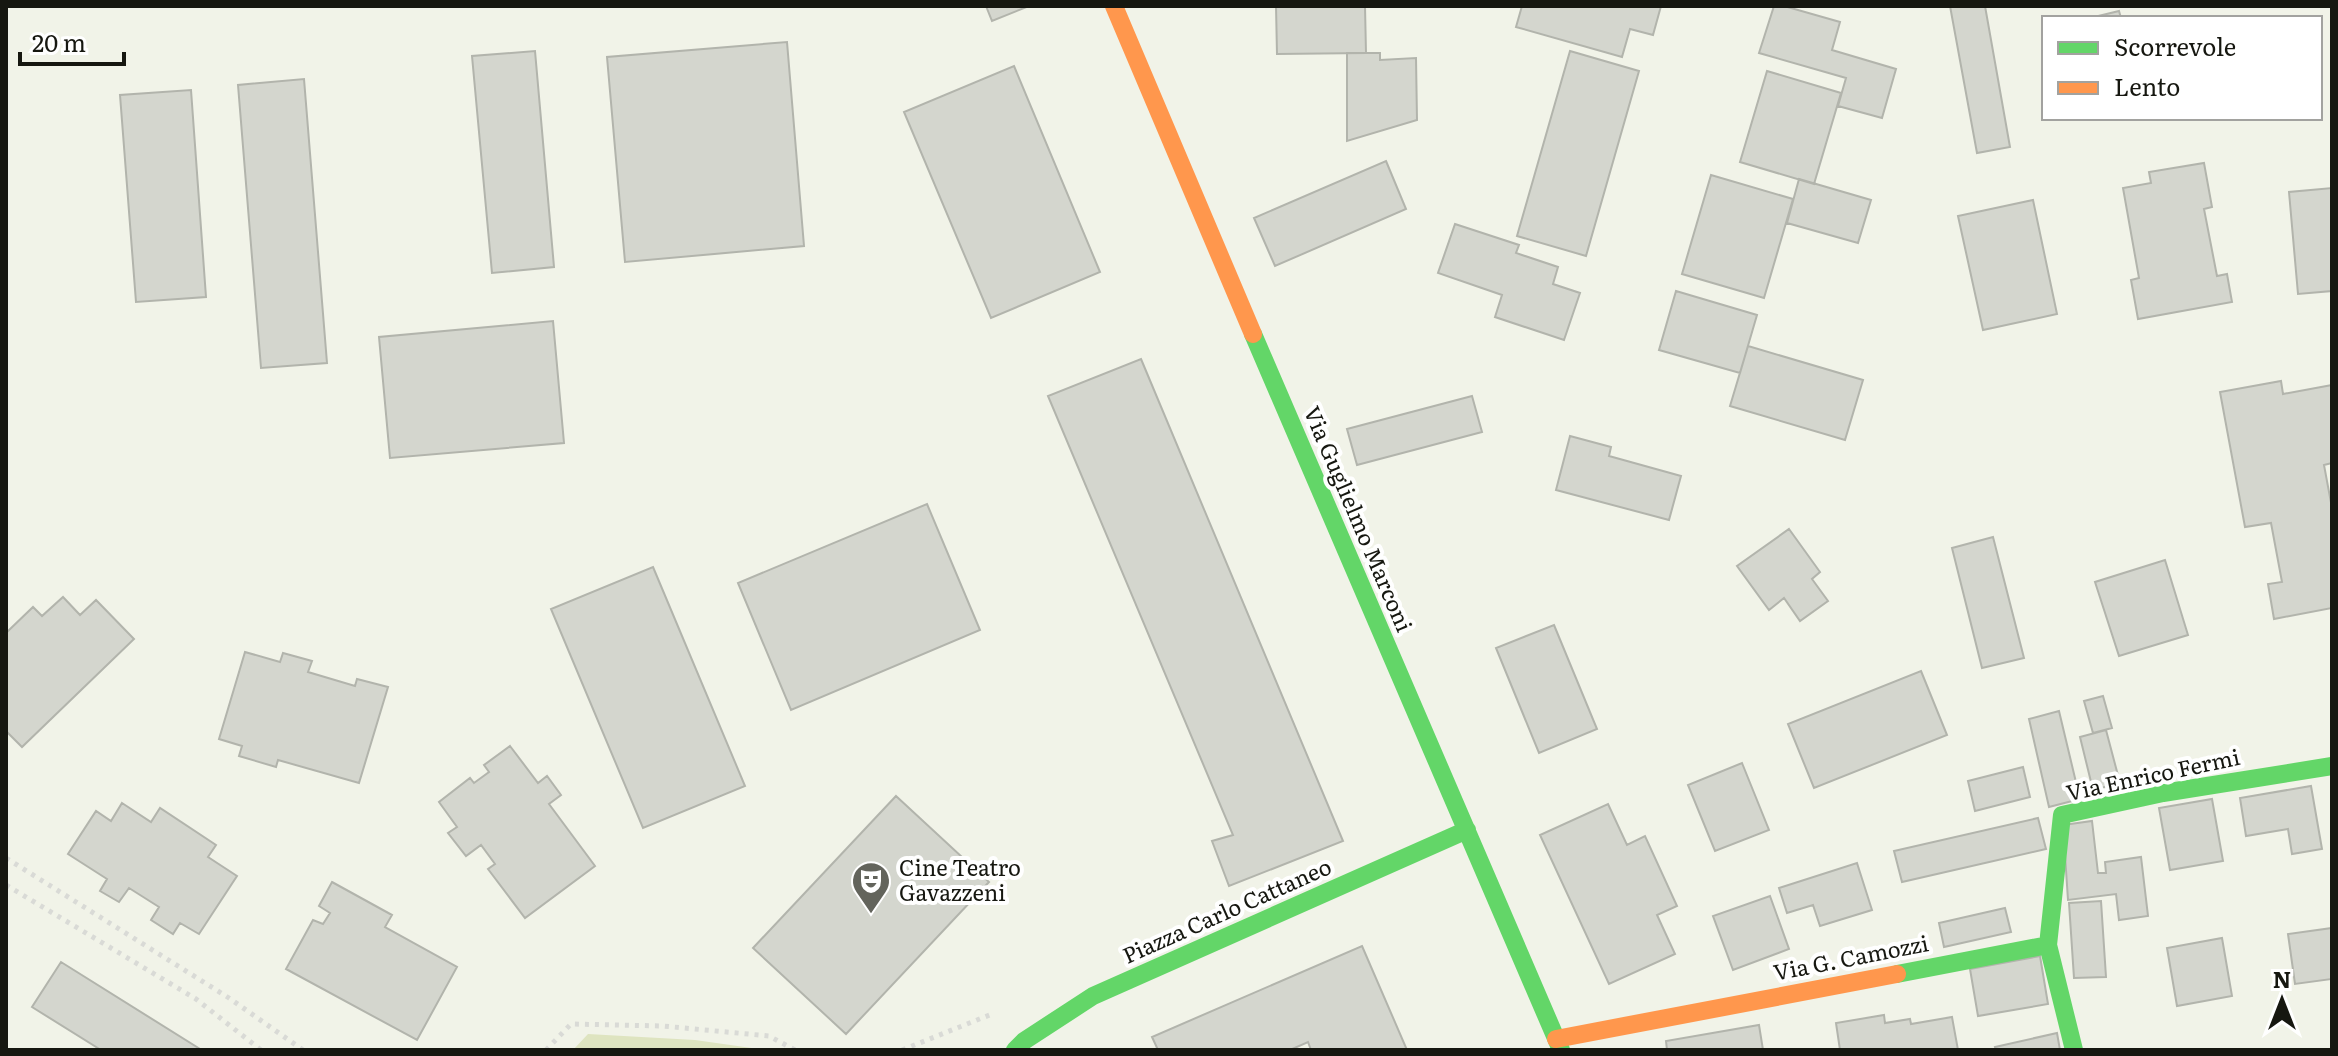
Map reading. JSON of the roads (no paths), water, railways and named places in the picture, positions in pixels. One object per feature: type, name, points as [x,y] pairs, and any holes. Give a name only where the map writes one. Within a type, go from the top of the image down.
[{"type":"street","name":"Via Guglielmo Marconi","points":[[1114,6],[1347,557],[1558,1044]]},
{"type":"street","name":"Via Enrico Fermi","points":[[2048,945],[2062,815],[2163,793],[2332,766]]},
{"type":"street","name":"Piazza Carlo Cattaneo","points":[[1015,1050],[1093,996],[1467,830]]},
{"type":"street","name":"Via G. Camozzi","points":[[1558,1044],[2048,945]]},
{"type":"street","points":[[2048,945],[2074,1050]]},
{"type":"place","name":"Cine Teatro Gavazzeni","points":[[871,915]]}]
